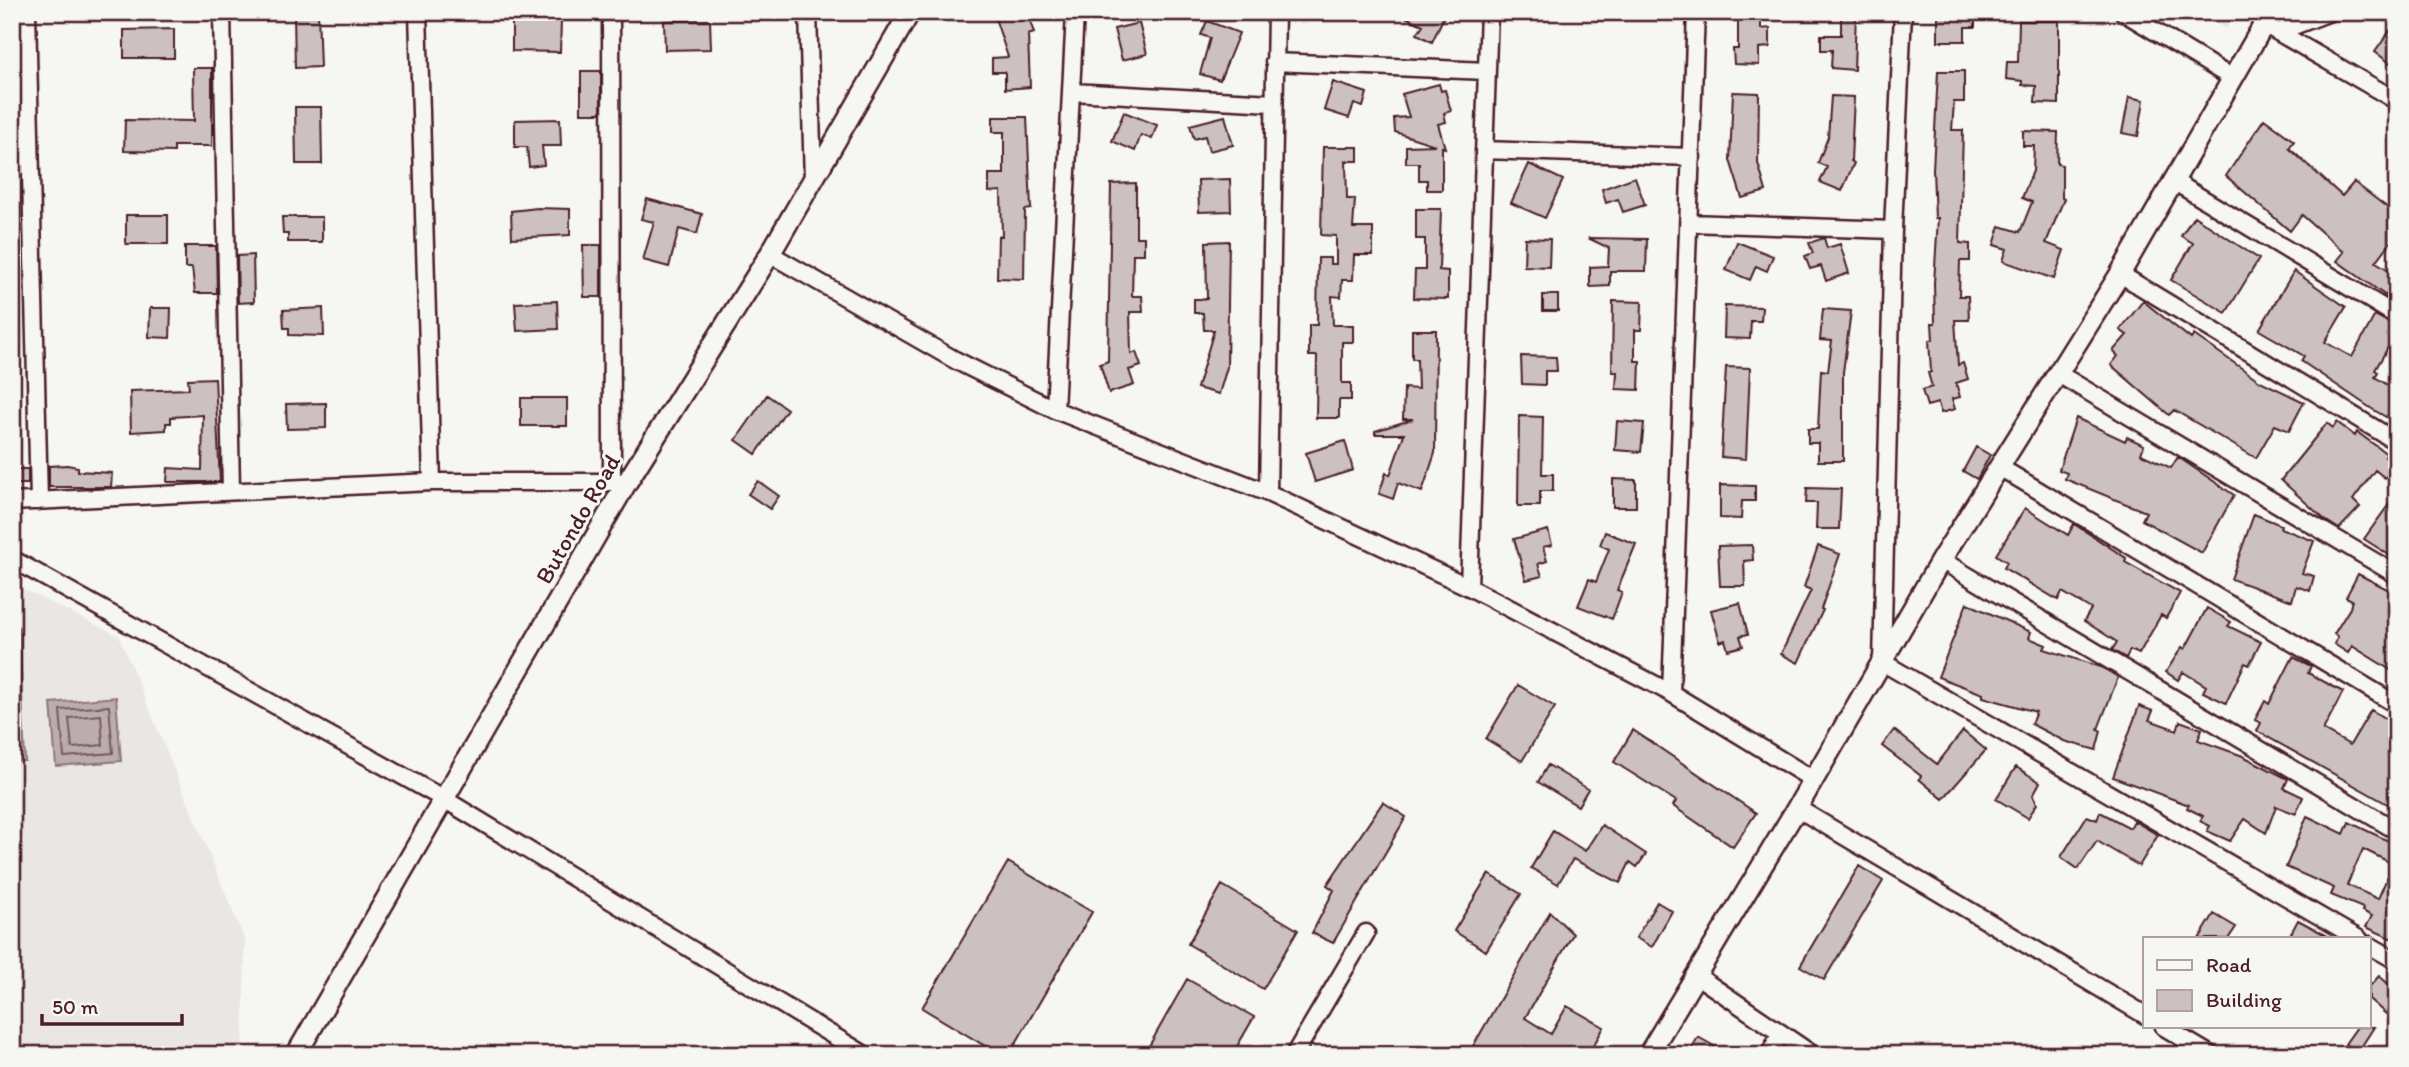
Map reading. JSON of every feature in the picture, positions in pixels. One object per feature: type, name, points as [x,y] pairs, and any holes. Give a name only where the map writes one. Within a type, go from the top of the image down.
[{"type":"street","points":[[27,12],[40,501]]},
{"type":"street","points":[[222,12],[231,490]]},
{"type":"street","points":[[418,12],[432,482]]},
{"type":"street","points":[[12,502],[432,482],[620,482],[611,12]]},
{"type":"street","points":[[808,12],[813,180]]},
{"type":"street","name":"Butondo Road","points":[[296,1055],[444,799],[620,482],[770,254],[910,12]]},
{"type":"street","points":[[1055,410],[1075,12]]},
{"type":"street","points":[[1268,493],[1276,12]]},
{"type":"street","points":[[1469,587],[1489,12]]},
{"type":"street","points":[[1671,693],[1696,12]]},
{"type":"street","points":[[1882,662],[1893,230],[1903,12]]},
{"type":"street","points":[[2123,12],[2232,78]]},
{"type":"street","points":[[1648,1055],[1797,808],[1941,560],[2001,468],[2175,182],[2232,78],[2271,23],[2330,12]]},
{"type":"street","points":[[2271,23],[2397,101]]},
{"type":"street","points":[[1274,62],[1487,71]]},
{"type":"street","points":[[1072,92],[1273,103]]},
{"type":"street","points":[[1484,149],[1692,158]]},
{"type":"street","points":[[2175,182],[2397,316]]},
{"type":"street","points":[[1689,223],[1893,230]]},
{"type":"street","points":[[770,254],[955,360],[1055,410],[1268,493],[1469,587],[1671,693],[1812,779]]},
{"type":"street","points":[[2120,274],[2397,442]]},
{"type":"street","points":[[2057,373],[2397,575]]},
{"type":"street","points":[[2001,468],[2397,705]]},
{"type":"street","points":[[12,559],[444,799],[865,1055]]},
{"type":"street","points":[[1941,560],[2397,831]]},
{"type":"street","points":[[1882,662],[2356,937]]},
{"type":"street","points":[[1797,808],[2143,1014]]},
{"type":"street","points":[[1294,1055],[1366,933]]},
{"type":"street","points":[[2370,946],[2397,961]]},
{"type":"street","points":[[1697,976],[1813,1055]]},
{"type":"street","points":[[2166,1028],[2211,1055]]},
{"type":"street","points":[[1769,1055],[1781,1033]]},
{"type":"shaded area","points":[[2198,12],[2236,12],[2226,29]]},
{"type":"shaded area","points":[[12,584],[119,636],[245,941],[243,1055],[12,1055]]},
{"type":"water","points":[[12,624],[19,627],[25,761],[12,761]]},
{"type":"water","points":[[116,697],[121,761],[56,766],[51,703]]},
{"type":"building","points":[[294,12],[318,12],[320,67],[295,68]]},
{"type":"building","points":[[993,12],[1027,12],[1034,33],[1028,35],[1030,87],[1005,89],[1005,72],[992,72],[992,58],[1008,57]]},
{"type":"building","points":[[1394,12],[1446,12],[1432,42],[1417,34],[1423,25]]},
{"type":"building","points":[[1738,12],[1761,12],[1761,29],[1770,28],[1770,47],[1759,48],[1759,65],[1734,64],[1733,49],[1738,49]]},
{"type":"building","points":[[1841,12],[1856,12],[1854,70],[1831,68],[1832,50],[1821,50],[1821,35],[1841,35]]},
{"type":"building","points":[[1938,12],[1975,12],[1975,27],[1965,27],[1965,41],[1938,41]]},
{"type":"building","points":[[512,20],[561,21],[560,52],[512,51]]},
{"type":"building","points":[[710,20],[711,49],[665,50],[664,21]]},
{"type":"building","points":[[1207,21],[1239,33],[1220,80],[1200,74],[1210,38],[1201,35]]},
{"type":"building","points":[[2019,21],[2059,21],[2059,104],[2035,103],[2036,86],[2022,85],[2022,81],[2006,79],[2007,62],[2018,62]]},
{"type":"building","points":[[2397,21],[2397,68],[2375,52]]},
{"type":"building","points":[[1139,23],[1147,54],[1122,60],[1114,29]]},
{"type":"building","points":[[174,29],[174,58],[124,58],[124,30]]},
{"type":"building","points":[[193,68],[212,68],[212,146],[174,146],[174,152],[124,151],[125,120],[194,121]]},
{"type":"building","points":[[581,71],[601,71],[601,113],[581,113]]},
{"type":"building","points":[[1938,71],[1964,71],[1964,102],[1954,102],[1952,130],[1963,130],[1960,243],[1970,244],[1970,261],[1960,261],[1959,296],[1968,296],[1969,320],[1955,320],[1958,365],[1963,363],[1968,379],[1956,383],[1960,397],[1952,399],[1955,409],[1941,413],[1938,403],[1927,406],[1922,390],[1932,387],[1928,373],[1931,372],[1929,340],[1933,340],[1932,323],[1935,323],[1934,283],[1938,218],[1935,218],[1933,170]]},
{"type":"building","points":[[1333,82],[1367,93],[1363,107],[1354,104],[1349,118],[1324,110]]},
{"type":"building","points":[[1439,84],[1441,91],[1445,90],[1451,111],[1444,113],[1446,122],[1438,124],[1445,148],[1442,147],[1442,190],[1427,190],[1427,180],[1419,180],[1419,163],[1406,163],[1406,146],[1435,145],[1395,132],[1394,118],[1409,117],[1402,94]]},
{"type":"building","points":[[1733,92],[1759,93],[1758,163],[1766,191],[1742,198],[1730,160]]},
{"type":"building","points":[[1831,96],[1854,97],[1851,161],[1854,163],[1842,191],[1820,182],[1827,167],[1818,163],[1828,137]]},
{"type":"building","points":[[2129,97],[2144,100],[2138,136],[2122,133]]},
{"type":"building","points":[[295,107],[321,107],[322,164],[296,164]]},
{"type":"building","points":[[1124,112],[1157,125],[1152,139],[1141,135],[1135,151],[1112,141]]},
{"type":"building","points":[[1225,116],[1233,145],[1209,151],[1205,136],[1194,139],[1190,125]]},
{"type":"building","points":[[993,117],[1027,117],[1031,209],[1025,210],[1024,279],[997,278],[998,236],[1002,236],[1001,191],[989,192],[989,174],[1004,174],[1004,132],[993,132]]},
{"type":"building","points":[[560,119],[561,146],[542,146],[544,165],[529,167],[527,147],[515,147],[515,120]]},
{"type":"building","points":[[2264,119],[2294,141],[2289,148],[2342,196],[2354,182],[2397,215],[2397,234],[2376,262],[2397,275],[2386,296],[2337,261],[2344,252],[2302,215],[2290,231],[2226,176]]},
{"type":"building","points":[[2023,131],[2058,132],[2057,164],[2062,165],[2064,199],[2046,243],[2064,250],[2054,279],[2003,261],[2007,249],[1994,245],[2000,226],[2020,232],[2032,202],[2022,198],[2033,171],[2034,146],[2023,146]]},
{"type":"building","points":[[1323,147],[1358,147],[1358,161],[1346,161],[1347,199],[1355,199],[1353,228],[1373,228],[1373,255],[1354,255],[1353,280],[1342,280],[1341,297],[1332,296],[1333,325],[1353,325],[1353,342],[1342,342],[1342,383],[1351,383],[1351,400],[1339,400],[1339,418],[1316,418],[1317,356],[1309,356],[1309,325],[1317,325],[1318,258],[1330,258],[1330,264],[1336,264],[1336,236],[1321,235]]},
{"type":"building","points":[[1529,164],[1563,180],[1545,218],[1511,203]]},
{"type":"building","points":[[1635,177],[1645,205],[1623,212],[1618,199],[1606,203],[1602,189]]},
{"type":"building","points":[[1230,179],[1231,211],[1199,212],[1198,180]]},
{"type":"building","points":[[1136,183],[1136,237],[1144,237],[1144,254],[1133,254],[1132,296],[1142,296],[1143,312],[1130,312],[1131,354],[1136,352],[1141,366],[1129,370],[1134,385],[1109,393],[1100,364],[1108,361],[1111,184]]},
{"type":"building","points":[[647,199],[702,214],[697,234],[679,229],[669,267],[643,260],[654,222],[641,219]]},
{"type":"building","points":[[570,209],[570,235],[512,238],[511,211]]},
{"type":"building","points":[[1416,209],[1441,209],[1439,270],[1448,271],[1448,299],[1414,298],[1415,270],[1425,270],[1425,239],[1416,239]]},
{"type":"building","points":[[126,215],[168,215],[168,244],[126,244]]},
{"type":"building","points":[[2194,216],[2259,259],[2226,313],[2171,280],[2193,243],[2181,236]]},
{"type":"building","points":[[282,217],[322,217],[322,242],[288,242],[288,234],[283,234]]},
{"type":"building","points":[[1525,238],[1550,239],[1549,267],[1524,266]]},
{"type":"building","points":[[1588,238],[1647,239],[1646,271],[1610,271],[1610,286],[1590,287],[1590,267],[1608,266],[1609,248]]},
{"type":"building","points":[[1824,238],[1827,248],[1840,244],[1849,273],[1826,281],[1821,266],[1810,269],[1805,256],[1813,253],[1809,243]]},
{"type":"building","points":[[1229,241],[1227,367],[1219,394],[1197,388],[1214,330],[1204,330],[1203,313],[1194,313],[1194,299],[1207,299],[1206,242]]},
{"type":"building","points":[[1737,242],[1773,256],[1767,271],[1756,266],[1750,280],[1726,270]]},
{"type":"building","points":[[583,245],[601,245],[601,297],[584,297]]},
{"type":"building","points":[[185,246],[216,246],[217,293],[195,293],[192,268],[185,268]]},
{"type":"building","points":[[253,255],[254,302],[238,303],[237,256]]},
{"type":"building","points":[[2294,271],[2346,307],[2325,342],[2352,357],[2375,315],[2397,327],[2397,332],[2375,370],[2378,372],[2375,377],[2397,391],[2397,416],[2390,412],[2386,417],[2372,409],[2301,361],[2304,356],[2259,330]]},
{"type":"building","points":[[1543,295],[1558,295],[1558,311],[1543,311]]},
{"type":"building","points":[[557,301],[558,329],[517,331],[515,303]]},
{"type":"building","points":[[1613,301],[1642,302],[1641,330],[1635,330],[1635,361],[1640,361],[1639,390],[1616,389],[1617,372],[1612,372]]},
{"type":"building","points":[[2143,301],[2191,339],[2194,335],[2260,381],[2304,402],[2289,431],[2275,425],[2256,458],[2174,410],[2169,415],[2111,365],[2118,356],[2113,351],[2127,335],[2120,330]]},
{"type":"building","points":[[1725,306],[1762,307],[1761,321],[1751,321],[1750,339],[1724,338]]},
{"type":"building","points":[[150,308],[171,308],[170,338],[149,337]]},
{"type":"building","points":[[323,308],[324,336],[289,335],[289,328],[284,328],[283,310]]},
{"type":"building","points":[[1823,309],[1851,311],[1843,372],[1843,461],[1818,461],[1818,443],[1808,443],[1808,429],[1818,429],[1821,370],[1828,371],[1832,341],[1820,340]]},
{"type":"building","points":[[1412,330],[1436,330],[1435,453],[1422,492],[1398,483],[1393,499],[1379,494],[1386,473],[1390,475],[1404,434],[1375,434],[1375,431],[1413,419],[1403,419],[1404,388],[1418,389],[1417,359],[1412,359]]},
{"type":"building","points":[[1521,356],[1556,357],[1557,371],[1545,371],[1545,385],[1522,384]]},
{"type":"building","points":[[1726,367],[1750,368],[1746,459],[1721,457]]},
{"type":"building","points":[[215,378],[220,482],[167,482],[168,468],[202,470],[203,415],[171,417],[171,423],[166,423],[166,430],[131,432],[130,391],[189,389],[188,379]]},
{"type":"building","points":[[767,395],[787,409],[756,454],[736,440]]},
{"type":"building","points":[[521,398],[567,398],[567,426],[521,426]]},
{"type":"building","points":[[326,403],[326,428],[287,429],[286,404]]},
{"type":"building","points":[[1519,416],[1543,417],[1542,474],[1553,474],[1553,491],[1540,491],[1540,506],[1518,506]]},
{"type":"building","points":[[2076,418],[2125,441],[2127,437],[2144,445],[2141,454],[2171,468],[2178,457],[2234,495],[2202,553],[2142,520],[2146,512],[2065,479],[2067,473],[2059,470]]},
{"type":"building","points":[[1617,421],[1644,423],[1641,452],[1615,450]]},
{"type":"building","points":[[2337,422],[2355,436],[2357,432],[2387,454],[2385,457],[2396,466],[2385,478],[2375,470],[2353,500],[2360,507],[2339,529],[2325,520],[2281,480],[2327,423],[2333,428]]},
{"type":"building","points":[[1345,441],[1353,470],[1315,482],[1306,453]]},
{"type":"building","points":[[1976,447],[1990,455],[1977,479],[1963,471]]},
{"type":"building","points":[[49,466],[78,467],[78,471],[112,473],[111,487],[49,487]]},
{"type":"building","points":[[13,469],[28,469],[28,484],[13,484]]},
{"type":"building","points":[[1613,479],[1636,480],[1636,507],[1613,507]]},
{"type":"building","points":[[758,481],[779,496],[770,509],[748,494]]},
{"type":"building","points":[[1720,485],[1755,486],[1755,501],[1742,501],[1741,519],[1720,518]]},
{"type":"building","points":[[1807,488],[1841,489],[1839,529],[1816,529],[1817,503],[1806,503]]},
{"type":"building","points":[[2397,493],[2397,560],[2364,539]]},
{"type":"building","points":[[2025,508],[2068,535],[2074,524],[2126,558],[2125,562],[2180,593],[2166,618],[2161,615],[2139,654],[2130,650],[2126,658],[2112,650],[2117,642],[2084,621],[2091,609],[2062,592],[2058,600],[2004,568],[2007,562],[1996,555]]},
{"type":"building","points":[[2254,514],[2314,541],[2302,573],[2314,576],[2310,591],[2296,586],[2292,601],[2231,579]]},
{"type":"building","points":[[1548,530],[1552,545],[1543,547],[1547,561],[1538,564],[1542,576],[1526,580],[1514,539]]},
{"type":"building","points":[[1605,532],[1636,544],[1617,590],[1622,592],[1612,619],[1578,606],[1589,579],[1596,582],[1609,549],[1600,545]]},
{"type":"building","points":[[1752,545],[1753,560],[1744,561],[1745,586],[1720,586],[1718,546]]},
{"type":"building","points":[[1818,546],[1840,554],[1821,609],[1823,610],[1798,663],[1781,654],[1811,590],[1804,587]]},
{"type":"building","points":[[2358,574],[2397,594],[2397,674],[2352,646],[2348,653],[2334,644],[2338,637],[2334,634],[2350,608],[2352,600],[2346,597]]},
{"type":"building","points":[[1740,603],[1748,634],[1740,636],[1743,646],[1728,650],[1725,640],[1720,642],[1711,610]]},
{"type":"building","points":[[1967,603],[2031,632],[2029,638],[2046,645],[2044,649],[2101,667],[2118,677],[2098,729],[2101,731],[2096,750],[2064,741],[2031,724],[2036,712],[1983,697],[1983,694],[1938,677]]},
{"type":"building","points":[[2207,608],[2231,622],[2228,626],[2261,642],[2249,665],[2245,663],[2226,703],[2203,692],[2206,686],[2183,672],[2178,680],[2166,672],[2182,647],[2185,649]]},
{"type":"building","points":[[2293,657],[2311,666],[2308,673],[2343,692],[2323,730],[2350,745],[2371,710],[2397,726],[2397,797],[2391,806],[2257,731],[2261,723],[2255,720],[2265,701],[2269,704]]},
{"type":"building","points":[[1518,685],[1555,707],[1522,761],[1486,739]]},
{"type":"building","points":[[2139,706],[2153,711],[2149,720],[2177,730],[2180,721],[2202,729],[2198,740],[2243,756],[2288,779],[2284,788],[2303,797],[2296,814],[2276,806],[2266,833],[2245,819],[2230,841],[2207,831],[2210,826],[2200,821],[2203,816],[2187,808],[2189,805],[2113,777]]},
{"type":"building","points":[[1633,730],[1756,813],[1733,847],[1673,806],[1676,801],[1614,762]]},
{"type":"building","points":[[1894,730],[1937,764],[1963,731],[1986,750],[1943,799],[1919,779],[1921,776],[1882,746]]},
{"type":"building","points":[[1548,765],[1588,789],[1578,806],[1538,782]]},
{"type":"building","points":[[2016,767],[2040,782],[2033,795],[2037,804],[2028,818],[1996,799]]},
{"type":"building","points":[[1383,802],[1406,817],[1333,943],[1312,933],[1334,890],[1327,885]]},
{"type":"building","points":[[2100,812],[2130,828],[2134,821],[2158,835],[2139,866],[2097,841],[2078,869],[2061,857],[2087,816],[2097,820]]},
{"type":"building","points":[[2307,816],[2344,834],[2349,822],[2397,845],[2397,941],[2366,927],[2372,916],[2362,911],[2363,908],[2331,895],[2334,888],[2286,867]],"holes":[[[2363,849],[2393,864],[2378,899],[2347,885]]]},
{"type":"building","points":[[1602,825],[1646,854],[1637,867],[1630,862],[1620,883],[1573,859],[1558,884],[1531,868],[1553,831],[1585,851]]},
{"type":"building","points":[[1008,862],[1092,912],[1009,1055],[1000,1055],[922,1008]]},
{"type":"building","points":[[1859,866],[1883,881],[1824,980],[1800,966]]},
{"type":"building","points":[[1489,874],[1521,894],[1486,951],[1454,931]]},
{"type":"building","points":[[1222,885],[1298,930],[1263,989],[1188,944]]},
{"type":"building","points":[[1657,902],[1672,911],[1652,947],[1636,938]]},
{"type":"building","points":[[1550,912],[1573,934],[1525,1018],[1551,1034],[1567,1006],[1604,1027],[1588,1055],[1468,1055]]},
{"type":"building","points":[[2214,914],[2236,927],[2229,937],[2200,937]]},
{"type":"building","points":[[2298,920],[2329,937],[2289,937]]},
{"type":"building","points":[[2379,976],[2397,991],[2397,1002],[2386,1014],[2370,1000],[2370,986]]},
{"type":"building","points":[[1187,979],[1254,1017],[1232,1055],[1144,1055]]},
{"type":"building","points":[[2374,1027],[2358,1052],[2345,1044],[2356,1028]]},
{"type":"building","points":[[1698,1037],[1730,1055],[1688,1055]]}]
